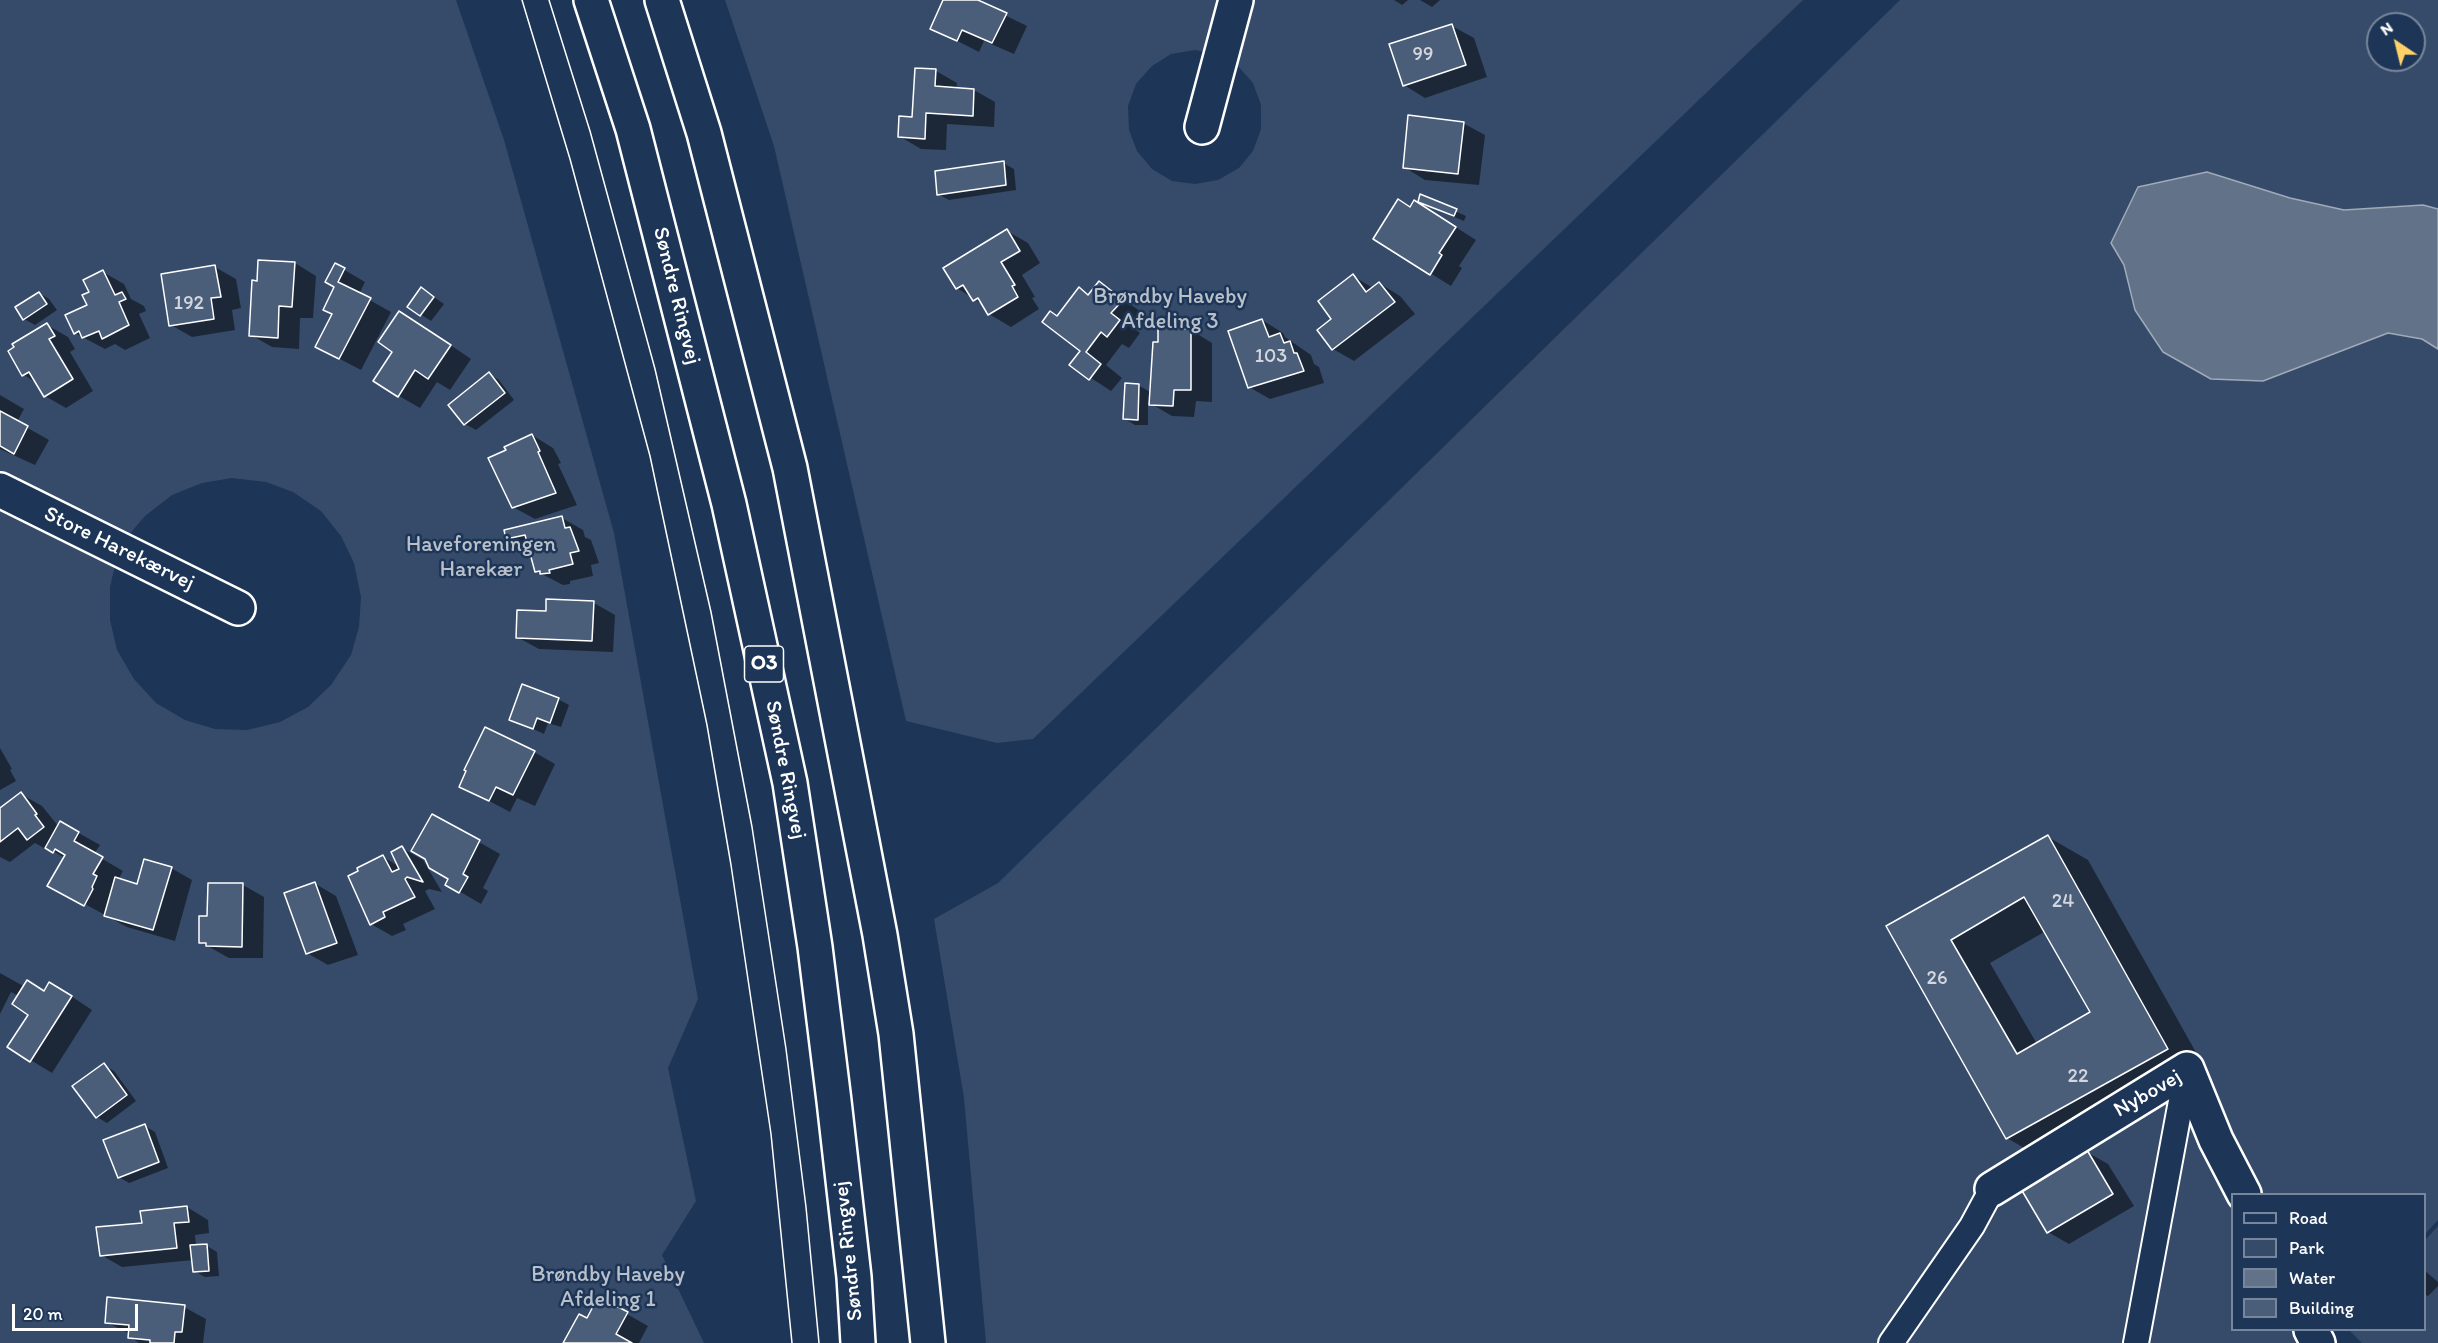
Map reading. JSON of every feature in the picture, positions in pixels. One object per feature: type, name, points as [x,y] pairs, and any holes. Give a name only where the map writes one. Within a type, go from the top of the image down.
[{"type":"main road","name":"Søndre Ringvej","points":[[591,0],[633,129],[723,481],[790,783],[815,947],[834,1101],[854,1277],[858,1343]]},
{"type":"main road","points":[[662,0],[704,134],[790,468],[880,935],[896,1034],[928,1343]]},
{"type":"main road","points":[[1202,127],[1236,0]]},
{"type":"main road","name":"Store Harekærvej","points":[[0,490],[238,608]]},
{"type":"main road","name":"Nybovej","points":[[1992,1189],[2187,1069],[2216,1140],[2243,1193]]},
{"type":"lane","points":[[2136,1343],[2187,1069]]},
{"type":"lane","points":[[1891,1343],[1972,1226],[1992,1189]]},
{"type":"green space","points":[[0,0],[456,0],[504,140],[614,533],[698,999],[668,1068],[696,1201],[662,1255],[704,1343],[0,1343]],"holes":[[[232,478],[266,482],[293,492],[321,511],[341,536],[354,563],[361,597],[359,627],[351,655],[331,685],[308,707],[280,722],[247,730],[215,729],[185,720],[156,703],[134,679],[117,650],[110,620],[110,587],[116,561],[127,537],[145,516],[172,495],[202,483]]]},
{"type":"green space","name":"Brøndby Haveby Afdeling 3","points":[[725,0],[1803,0],[1033,739],[997,743],[906,721],[774,146]],"holes":[[[1195,50],[1218,54],[1238,66],[1253,83],[1261,105],[1261,129],[1253,151],[1239,168],[1218,180],[1195,184],[1172,181],[1152,169],[1137,151],[1129,130],[1128,106],[1136,84],[1152,66],[1171,54]]]},
{"type":"green space","points":[[1900,0],[2438,0],[2438,1220],[2426,1233],[2426,1193],[2231,1193],[2231,1331],[2327,1331],[2314,1343],[986,1343],[964,1098],[934,919],[998,883]]},
{"type":"green space","points":[[2438,1226],[2438,1343],[2362,1343],[2350,1331],[2426,1331],[2426,1239]]},
{"type":"water","points":[[2207,172],[2290,198],[2344,210],[2423,205],[2438,209],[2438,349],[2422,339],[2388,333],[2263,381],[2211,379],[2163,352],[2135,310],[2124,265],[2111,243],[2138,187]]},
{"type":"building","points":[[943,0],[978,0],[1007,13],[992,43],[962,30],[957,41],[930,29]]},
{"type":"building","points":[[1452,24],[1466,65],[1403,86],[1389,44]]},
{"type":"building","points":[[915,68],[936,69],[935,86],[974,89],[973,116],[926,113],[925,139],[898,137],[899,116],[912,117]]},
{"type":"building","points":[[1408,115],[1464,122],[1458,174],[1403,168]]},
{"type":"building","points":[[1004,161],[1006,185],[937,195],[935,171]]},
{"type":"building","points":[[1420,194],[1457,209],[1454,216],[1418,202]]},
{"type":"building","points":[[1398,199],[1410,207],[1414,200],[1456,227],[1439,253],[1442,255],[1430,275],[1373,239]]},
{"type":"building","points":[[1007,229],[1020,251],[1001,262],[1015,285],[1012,286],[1018,297],[988,315],[978,298],[973,301],[963,285],[956,289],[943,268]]},
{"type":"building","points":[[258,260],[295,262],[292,307],[279,306],[278,338],[249,336],[252,280],[257,281]]},
{"type":"building","points":[[335,263],[345,268],[338,282],[371,298],[339,359],[315,347],[332,314],[323,310],[334,287],[325,282]]},
{"type":"building","points":[[215,265],[221,297],[211,298],[214,319],[169,326],[161,274]]},
{"type":"building","points":[[103,270],[115,295],[122,292],[126,299],[119,302],[129,325],[102,339],[99,331],[82,338],[79,331],[74,334],[65,315],[87,305],[82,295],[89,292],[83,280]]},
{"type":"building","points":[[1353,274],[1366,292],[1379,282],[1395,302],[1332,350],[1317,330],[1331,319],[1318,301]]},
{"type":"building","points":[[1099,281],[1123,300],[1111,313],[1120,320],[1107,337],[1101,332],[1086,352],[1101,364],[1089,380],[1069,365],[1080,351],[1042,322],[1050,311],[1057,316],[1079,287],[1088,295]]},
{"type":"building","points":[[421,287],[434,297],[420,316],[407,307]]},
{"type":"building","points":[[39,292],[47,304],[23,320],[15,307]]},
{"type":"building","points":[[399,311],[451,345],[428,379],[415,370],[398,397],[373,381],[392,352],[378,342]]},
{"type":"building","points":[[1262,319],[1269,337],[1280,333],[1284,343],[1290,341],[1304,371],[1248,388],[1228,331]]},
{"type":"building","points":[[47,323],[55,336],[49,339],[73,379],[44,397],[29,372],[22,376],[8,351],[14,347],[12,344]]},
{"type":"building","points":[[1158,327],[1191,329],[1191,390],[1174,390],[1173,406],[1149,405],[1153,342],[1158,342]]},
{"type":"building","points":[[489,372],[505,393],[464,425],[448,405]]},
{"type":"building","points":[[1125,383],[1139,384],[1138,420],[1123,419]]},
{"type":"building","points":[[0,411],[28,426],[14,454],[0,446]]},
{"type":"building","points":[[532,434],[556,493],[512,508],[488,458],[506,450],[504,447]]},
{"type":"building","points":[[562,516],[565,528],[570,527],[579,551],[570,553],[573,564],[549,570],[550,573],[535,572],[525,535],[506,539],[504,530]]},
{"type":"building","points":[[546,599],[594,601],[592,641],[516,638],[517,610],[546,611]]},
{"type":"building","points":[[522,684],[559,698],[550,723],[537,718],[533,729],[509,720]]},
{"type":"building","points":[[485,727],[535,751],[513,795],[496,787],[489,801],[459,787],[466,771],[464,770]]},
{"type":"building","points":[[21,792],[44,827],[27,840],[18,828],[0,842],[0,808]]},
{"type":"building","points":[[432,814],[480,840],[463,874],[468,877],[459,893],[445,885],[448,879],[429,868],[425,859],[411,851]]},
{"type":"building","points":[[60,821],[79,832],[74,841],[103,857],[93,874],[97,876],[84,906],[47,886],[65,855],[55,849],[53,853],[45,848]]},
{"type":"building","points":[[2048,835],[2168,1049],[2006,1139],[1886,926]],"holes":[[[2024,897],[2090,1012],[2017,1054],[1951,940]]]},
{"type":"building","points":[[402,846],[423,882],[407,877],[405,879],[415,897],[383,912],[385,917],[370,925],[348,876],[358,871],[357,868],[383,855],[392,872],[399,869],[391,852]]},
{"type":"building","points":[[144,859],[172,867],[153,930],[104,916],[115,877],[137,884]]},
{"type":"building","points":[[315,882],[337,943],[306,954],[284,893]]},
{"type":"building","points":[[208,883],[243,883],[242,947],[206,946],[206,943],[199,943],[199,916],[207,916]]},
{"type":"building","points":[[27,980],[44,991],[49,982],[72,996],[30,1062],[7,1047],[28,1015],[12,1004]]},
{"type":"building","points":[[104,1063],[127,1095],[96,1118],[72,1086]]},
{"type":"building","points":[[145,1124],[159,1162],[118,1178],[103,1140]]},
{"type":"building","points":[[2087,1150],[2113,1194],[2047,1233],[2021,1189]]},
{"type":"building","points":[[187,1206],[189,1222],[174,1223],[177,1248],[100,1256],[96,1227],[142,1223],[140,1211]]},
{"type":"building","points":[[207,1244],[209,1271],[193,1272],[190,1245]]},
{"type":"building","points":[[107,1297],[185,1305],[182,1332],[175,1332],[174,1343],[150,1343],[150,1340],[128,1338],[129,1325],[105,1323]]},
{"type":"building","points":[[598,1297],[628,1312],[616,1334],[632,1343],[563,1343],[579,1314],[587,1318]]},
{"type":"tram line","points":[[522,0],[570,159],[650,456],[707,725],[731,865],[771,1134],[792,1343]]},
{"type":"tram line","points":[[549,0],[590,131],[655,369],[711,612],[752,827],[786,1049],[806,1207],[819,1343]]},
{"type":"park label","name":"Haveforeningen Harekær","points":[[481,558]]},
{"type":"park label","name":"Brøndby Haveby Afdeling 1","points":[[608,1288]]}]
